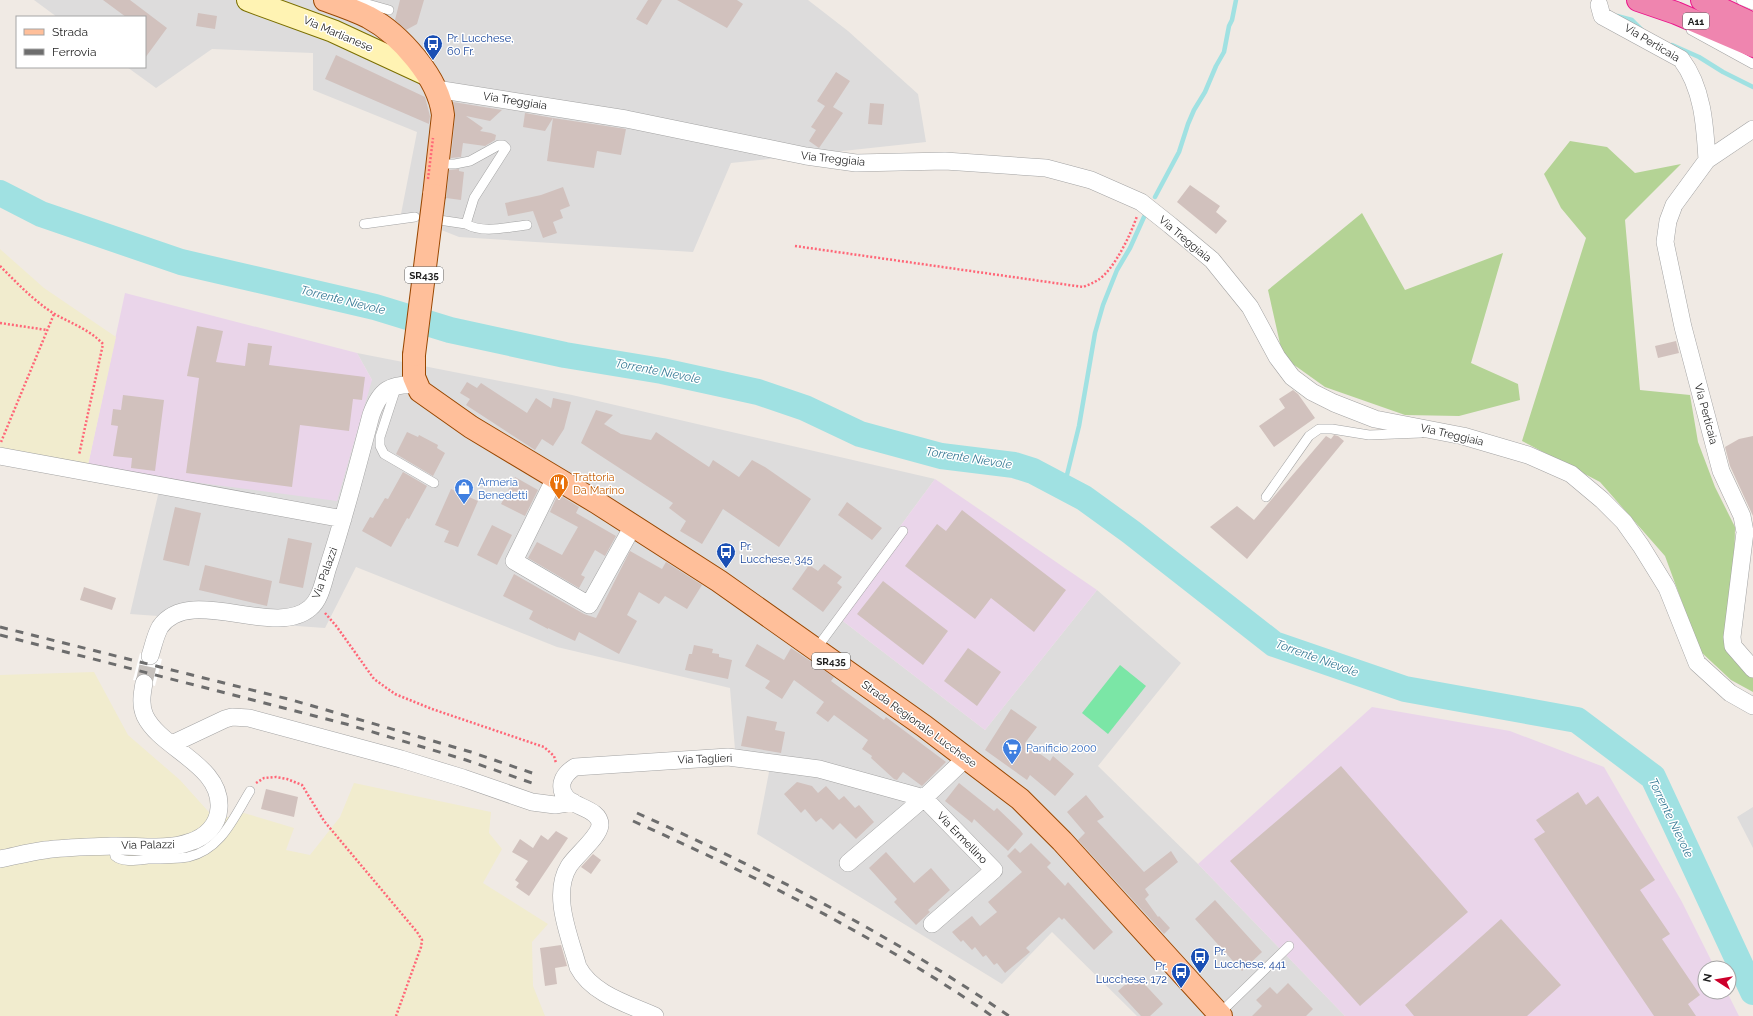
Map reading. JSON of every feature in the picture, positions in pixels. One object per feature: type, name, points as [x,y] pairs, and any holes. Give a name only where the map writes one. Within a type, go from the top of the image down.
[{"type":"highway","name":"A11","points":[[1638,0],[1676,12],[1753,46]]},
{"type":"highway","name":"A11","points":[[1702,0],[1753,24]]},
{"type":"main road","name":"SR435","points":[[325,0],[369,18],[409,50],[431,81],[440,100],[443,115],[438,164],[413,370],[407,385]]},
{"type":"main road","name":"Strada Regionale Lucchese","points":[[407,385],[420,391],[471,427],[633,526],[719,581],[967,757],[1020,799],[1042,819],[1220,1015]]},
{"type":"street","name":"Via Marlianese","points":[[248,0],[333,31],[431,81]]},
{"type":"street","name":"Via Perticaia","points":[[1599,5],[1602,16],[1681,59],[1688,69],[1699,98],[1705,131],[1706,160]]},
{"type":"street","name":"Via Treggiaia","points":[[431,81],[806,156],[856,163],[945,161],[1046,168],[1091,180],[1141,202],[1212,260],[1250,307],[1277,358],[1292,377],[1312,392],[1375,419],[1438,431],[1528,455],[1571,474],[1602,500],[1624,522],[1641,546],[1667,588],[1697,663],[1730,693],[1753,706]]},
{"type":"street","name":"Via Perticaia","points":[[1753,129],[1706,160],[1674,205],[1668,221],[1665,242],[1683,327],[1721,471],[1742,516],[1744,532],[1732,637],[1734,646],[1753,669]]},
{"type":"street","name":"Via Palazzi","points":[[150,656],[160,628],[174,615],[188,611],[201,610],[279,618],[307,610],[311,607],[318,596],[343,519],[374,406],[385,391],[407,385]]},
{"type":"street","points":[[0,456],[343,519]]},
{"type":"street","points":[[555,478],[514,561],[589,605],[633,526]]},
{"type":"street","name":"Via Palazzi","points":[[0,859],[45,850],[183,844],[204,835],[215,824],[219,800],[217,792],[210,779],[190,759],[152,726],[145,715],[142,702],[144,683]]},
{"type":"street","points":[[172,744],[225,719],[232,717],[249,718],[401,759],[463,778],[532,802],[555,805],[573,802]]},
{"type":"street","points":[[190,759],[201,730]]},
{"type":"street","name":"Via Taglieri","points":[[566,774],[575,767],[582,766],[728,757],[819,769],[924,798]]},
{"type":"street","points":[[848,863],[924,798],[967,757]]},
{"type":"street","points":[[566,774],[563,779],[562,791],[566,798],[594,814],[600,823],[597,833],[569,866],[563,881],[561,903],[578,967],[582,975],[596,988],[655,1016]]},
{"type":"street","name":"Via Ermellino","points":[[924,798],[994,870],[932,924]]},
{"type":"lane","points":[[353,0],[389,10]]},
{"type":"lane","points":[[1741,0],[1753,4]]},
{"type":"lane","points":[[1676,12],[1692,31],[1753,64]]},
{"type":"lane","points":[[438,164],[455,164],[470,161],[499,145],[503,145],[506,148],[474,198],[466,224]]},
{"type":"lane","points":[[364,224],[414,217]]},
{"type":"lane","points":[[439,220],[466,224],[474,228],[489,230],[527,225]]},
{"type":"lane","points":[[407,385],[380,437],[382,451],[384,454],[434,483]]},
{"type":"lane","points":[[1266,497],[1310,436],[1319,429],[1332,429],[1369,435],[1411,434],[1438,431]]},
{"type":"lane","points":[[816,649],[903,531]]},
{"type":"lane","points":[[113,846],[115,856],[125,860],[187,857],[206,851],[222,837],[250,791]]},
{"type":"lane","points":[[1220,1015],[1289,946]]},
{"type":"path","points":[[795,246],[1083,287],[1099,280],[1114,262],[1132,233],[1141,202]]},
{"type":"path","points":[[0,267],[36,301],[54,314],[95,335],[103,344],[77,470]]},
{"type":"path","points":[[0,443],[54,314]]},
{"type":"path","points":[[0,323],[47,330]]},
{"type":"path","points":[[318,596],[322,610],[337,627],[374,679],[395,694],[432,709],[544,747],[554,756],[557,764],[566,774]]},
{"type":"path","points":[[250,791],[256,782],[264,778],[276,777],[297,782],[306,791],[324,821],[417,932],[422,940],[421,947],[396,1016]]},
{"type":"shaded area","points":[[34,0],[808,0],[848,31],[918,94],[926,142],[731,163],[693,252],[459,237],[401,214],[417,132],[313,90],[313,53],[212,49],[156,88],[128,68],[146,68],[146,16],[56,16]]},
{"type":"shaded area","points":[[0,249],[44,288],[116,337],[88,465],[0,450]]},
{"type":"shaded area","points":[[125,293],[357,353],[372,380],[337,501],[162,478],[88,465]]},
{"type":"shaded area","points":[[357,353],[572,395],[935,479],[835,615],[985,730],[1097,590],[1181,663],[1098,766],[1198,864],[1345,1016],[1137,1016],[1052,932],[1002,984],[757,834],[770,767],[736,762],[730,688],[557,647],[356,567],[325,628],[130,614],[162,478],[372,380]]},
{"type":"shaded area","points":[[935,479],[1097,590],[985,730],[835,615]]},
{"type":"shaded area","points":[[94,672],[128,735],[180,780],[216,820],[244,813],[294,828],[286,850],[310,855],[340,817],[354,783],[491,812],[489,833],[502,849],[483,883],[548,924],[532,942],[533,986],[545,1016],[0,1016],[0,675]]},
{"type":"shaded area","points":[[1372,707],[1510,731],[1604,767],[1682,902],[1711,960],[1697,960],[1697,1000],[1731,1000],[1739,1016],[1345,1016],[1198,864]]},
{"type":"shaded area","points":[[1753,807],[1753,848],[1737,817]]},
{"type":"green space","points":[[1570,141],[1607,147],[1635,173],[1681,164],[1625,220],[1640,390],[1690,395],[1698,442],[1715,487],[1735,527],[1734,585],[1726,646],[1753,677],[1753,692],[1731,680],[1700,651],[1665,556],[1600,482],[1522,441],[1586,238],[1561,208],[1544,174]]},
{"type":"green space","points":[[1362,213],[1405,290],[1503,253],[1471,363],[1518,384],[1520,400],[1459,416],[1405,415],[1325,387],[1283,357],[1268,290]]},
{"type":"green space","points":[[1120,665],[1146,686],[1108,734],[1082,713]]},
{"type":"pier","points":[[140,653],[162,659],[155,686],[133,680]]},
{"type":"building","points":[[103,0],[130,0],[167,28],[146,57],[146,16],[125,16]]},
{"type":"building","points":[[400,0],[424,0],[417,24],[406,30],[395,20]]},
{"type":"building","points":[[648,0],[662,0],[647,25],[636,19]]},
{"type":"building","points":[[677,0],[737,0],[743,4],[727,28]]},
{"type":"building","points":[[198,13],[217,16],[215,29],[196,26]]},
{"type":"building","points":[[336,55],[425,97],[430,116],[429,124],[325,79]]},
{"type":"building","points":[[836,72],[850,81],[833,107],[843,113],[819,148],[809,141],[816,130],[811,127],[825,106],[817,101]]},
{"type":"building","points":[[453,102],[502,110],[490,121],[466,116],[483,128],[480,131],[496,135],[495,140],[485,146],[463,143],[461,157],[451,158],[455,116]]},
{"type":"building","points":[[870,103],[884,104],[882,125],[868,124]]},
{"type":"building","points":[[525,113],[553,118],[545,131],[523,127]]},
{"type":"building","points":[[553,118],[626,129],[621,155],[597,151],[594,168],[547,161]]},
{"type":"building","points":[[459,169],[459,171],[464,172],[461,200],[446,198],[449,170]]},
{"type":"building","points":[[1190,185],[1220,206],[1216,212],[1227,221],[1216,234],[1177,202]]},
{"type":"building","points":[[563,187],[570,206],[560,210],[563,218],[553,222],[557,233],[543,238],[533,211],[508,216],[505,203],[541,195]]},
{"type":"building","points":[[197,326],[223,331],[216,362],[245,366],[248,343],[272,346],[269,365],[365,377],[362,400],[353,399],[349,431],[300,425],[292,487],[186,473],[199,378],[187,376]]},
{"type":"building","points":[[1676,341],[1679,353],[1658,358],[1655,346]]},
{"type":"building","points":[[467,382],[477,388],[481,383],[527,413],[536,398],[551,408],[553,398],[571,402],[564,429],[553,446],[542,439],[535,450],[466,405],[470,399],[460,393]]},
{"type":"building","points":[[1293,390],[1298,394],[1315,418],[1274,447],[1259,426],[1285,408],[1279,399]]},
{"type":"building","points":[[123,395],[164,400],[155,471],[131,468],[132,458],[113,456],[118,426],[111,425],[113,409],[121,410]]},
{"type":"building","points":[[596,410],[613,415],[604,424],[621,434],[651,440],[656,432],[709,467],[713,460],[739,477],[752,460],[765,467],[811,499],[779,547],[723,509],[702,544],[680,531],[686,521],[669,508],[673,503],[581,443]]},
{"type":"building","points":[[407,432],[418,437],[419,435],[438,445],[437,448],[445,453],[433,476],[396,454]]},
{"type":"building","points":[[1334,435],[1338,436],[1344,441],[1247,559],[1210,527],[1237,506],[1254,520],[1326,436],[1331,439]]},
{"type":"building","points":[[1753,436],[1753,516],[1730,466],[1725,447],[1739,439]]},
{"type":"building","points":[[403,472],[427,486],[409,519],[407,518],[391,547],[362,531],[370,517],[373,518],[385,498],[388,499]]},
{"type":"building","points":[[515,477],[538,490],[525,516],[501,504]]},
{"type":"building","points":[[451,489],[478,501],[458,547],[444,542],[449,531],[435,525]]},
{"type":"building","points":[[558,494],[579,507],[576,513],[616,536],[605,556],[595,550],[581,575],[585,577],[579,588],[528,558],[537,542],[562,555],[578,527],[550,512]]},
{"type":"building","points":[[847,502],[882,528],[872,540],[838,515]]},
{"type":"building","points":[[175,507],[201,513],[189,566],[163,560]]},
{"type":"building","points":[[962,510],[1066,590],[1034,632],[991,598],[975,619],[905,566],[937,524],[946,531]]},
{"type":"building","points":[[492,525],[512,535],[497,565],[477,555]]},
{"type":"building","points":[[288,538],[312,543],[303,588],[279,583]]},
{"type":"building","points":[[630,551],[662,569],[666,562],[702,585],[687,609],[665,596],[659,604],[639,592],[627,615],[637,621],[619,654],[579,632],[575,641],[548,629],[529,619],[533,611],[503,596],[514,574],[584,614],[596,618]]},
{"type":"building","points":[[824,564],[842,577],[837,583],[842,587],[823,612],[792,589],[809,565],[818,571]]},
{"type":"building","points":[[205,565],[272,581],[267,606],[199,590]]},
{"type":"building","points":[[883,581],[948,631],[923,665],[857,614]]},
{"type":"building","points":[[84,587],[116,598],[112,610],[80,600]]},
{"type":"building","points":[[757,644],[784,660],[791,648],[834,677],[831,681],[884,720],[886,717],[946,762],[922,786],[903,772],[897,780],[894,779],[871,758],[872,756],[862,749],[868,740],[834,715],[828,722],[816,713],[824,702],[794,680],[782,699],[765,688],[770,681],[745,666]]},
{"type":"building","points":[[694,645],[713,649],[712,653],[719,654],[719,657],[732,660],[728,679],[685,670],[689,654],[692,654]]},
{"type":"building","points":[[968,648],[1001,672],[977,706],[944,681]]},
{"type":"building","points":[[1011,709],[1037,727],[1025,743],[1050,761],[1053,756],[1074,774],[1055,796],[1030,775],[1027,780],[985,750]]},
{"type":"building","points":[[747,716],[777,722],[775,730],[785,732],[781,753],[741,746]]},
{"type":"building","points":[[1341,766],[1468,912],[1360,1006],[1230,861]]},
{"type":"building","points":[[797,782],[812,786],[818,793],[826,786],[839,800],[844,796],[855,808],[859,805],[874,822],[856,839],[840,823],[833,830],[821,818],[816,822],[805,809],[801,813],[784,794]]},
{"type":"building","points":[[959,783],[994,811],[997,808],[1023,834],[1008,851],[974,819],[972,823],[945,801]]},
{"type":"building","points":[[266,789],[298,797],[294,817],[261,809]]},
{"type":"building","points":[[1578,792],[1586,805],[1598,796],[1655,880],[1640,890],[1670,934],[1662,939],[1697,991],[1697,997],[1688,1004],[1696,1016],[1654,1016],[1534,839],[1545,832],[1536,820]]},
{"type":"building","points":[[1086,795],[1104,817],[1097,821],[1144,872],[1171,851],[1178,862],[1145,889],[1149,895],[1145,899],[1158,917],[1159,916],[1170,928],[1164,934],[1078,840],[1085,833],[1067,812]]},
{"type":"building","points":[[556,831],[568,838],[529,896],[516,887],[519,883],[515,880],[528,861],[512,852],[520,839],[533,848],[541,835],[548,840]]},
{"type":"building","points":[[1031,843],[1051,863],[1047,867],[1065,886],[1068,882],[1113,932],[1094,950],[1064,918],[1062,920],[1059,917],[1026,948],[1030,952],[1005,973],[997,963],[994,965],[986,955],[983,957],[975,947],[972,950],[963,940],[961,942],[952,932],[972,916],[980,926],[997,912],[988,902],[1022,872],[1007,856],[1015,848],[1020,853]]},
{"type":"building","points":[[886,852],[914,883],[931,868],[950,890],[928,910],[930,912],[916,925],[894,902],[897,899],[869,868]]},
{"type":"building","points":[[593,854],[601,860],[591,874],[581,867]]},
{"type":"building","points":[[1215,900],[1262,952],[1242,971],[1195,919]]},
{"type":"building","points":[[1501,919],[1561,985],[1527,1016],[1414,1016],[1405,1005]]},
{"type":"building","points":[[561,945],[567,966],[555,968],[557,984],[545,986],[540,948]]},
{"type":"building","points":[[1136,975],[1163,1004],[1150,1016],[1141,1016],[1118,991]]},
{"type":"building","points":[[1288,983],[1313,1009],[1306,1016],[1252,1016],[1262,1006],[1256,1000],[1270,987],[1277,994]]},
{"type":"waterway","points":[[1155,197],[1179,152],[1194,110],[1205,92],[1216,66],[1224,52],[1236,0]]},
{"type":"waterway","points":[[1617,16],[1632,20],[1642,30]]},
{"type":"waterway","points":[[1672,45],[1699,57],[1723,72],[1753,87]]},
{"type":"waterway","name":"Torrente Nievole","points":[[0,193],[41,214],[181,262],[375,307],[450,330],[565,355],[662,371],[758,392],[805,408],[860,434],[941,456],[1014,465],[1033,471],[1084,498],[1131,532],[1274,644],[1405,689],[1577,720],[1653,777],[1753,992]]},
{"type":"waterway","points":[[1064,487],[1079,426],[1095,333],[1103,305],[1117,270],[1130,248],[1144,217]]},
{"type":"tunnel","points":[[144,683],[150,656]]},
{"type":"railway","points":[[0,627],[292,700],[471,752],[535,774]]},
{"type":"railway","points":[[0,635],[346,724],[466,760],[532,783]]},
{"type":"railway","points":[[637,813],[781,881],[874,931],[965,986],[1009,1016]]},
{"type":"railway","points":[[633,821],[726,864],[817,910],[906,960],[992,1016]]},
{"type":"place","name":"Pr. Lucchese, 60 Fr.","points":[[433,61]]},
{"type":"place","name":"Trattoria Da Marino","points":[[559,500]]},
{"type":"place","name":"Armeria Benedetti","points":[[464,505]]},
{"type":"place","name":"Pr. Lucchese, 345","points":[[726,569]]},
{"type":"place","name":"Panificio 2000","points":[[1012,765]]},
{"type":"place","name":"Pr. Lucchese, 441","points":[[1200,974]]},
{"type":"place","name":"Pr. Lucchese, 172","points":[[1181,989]]}]
